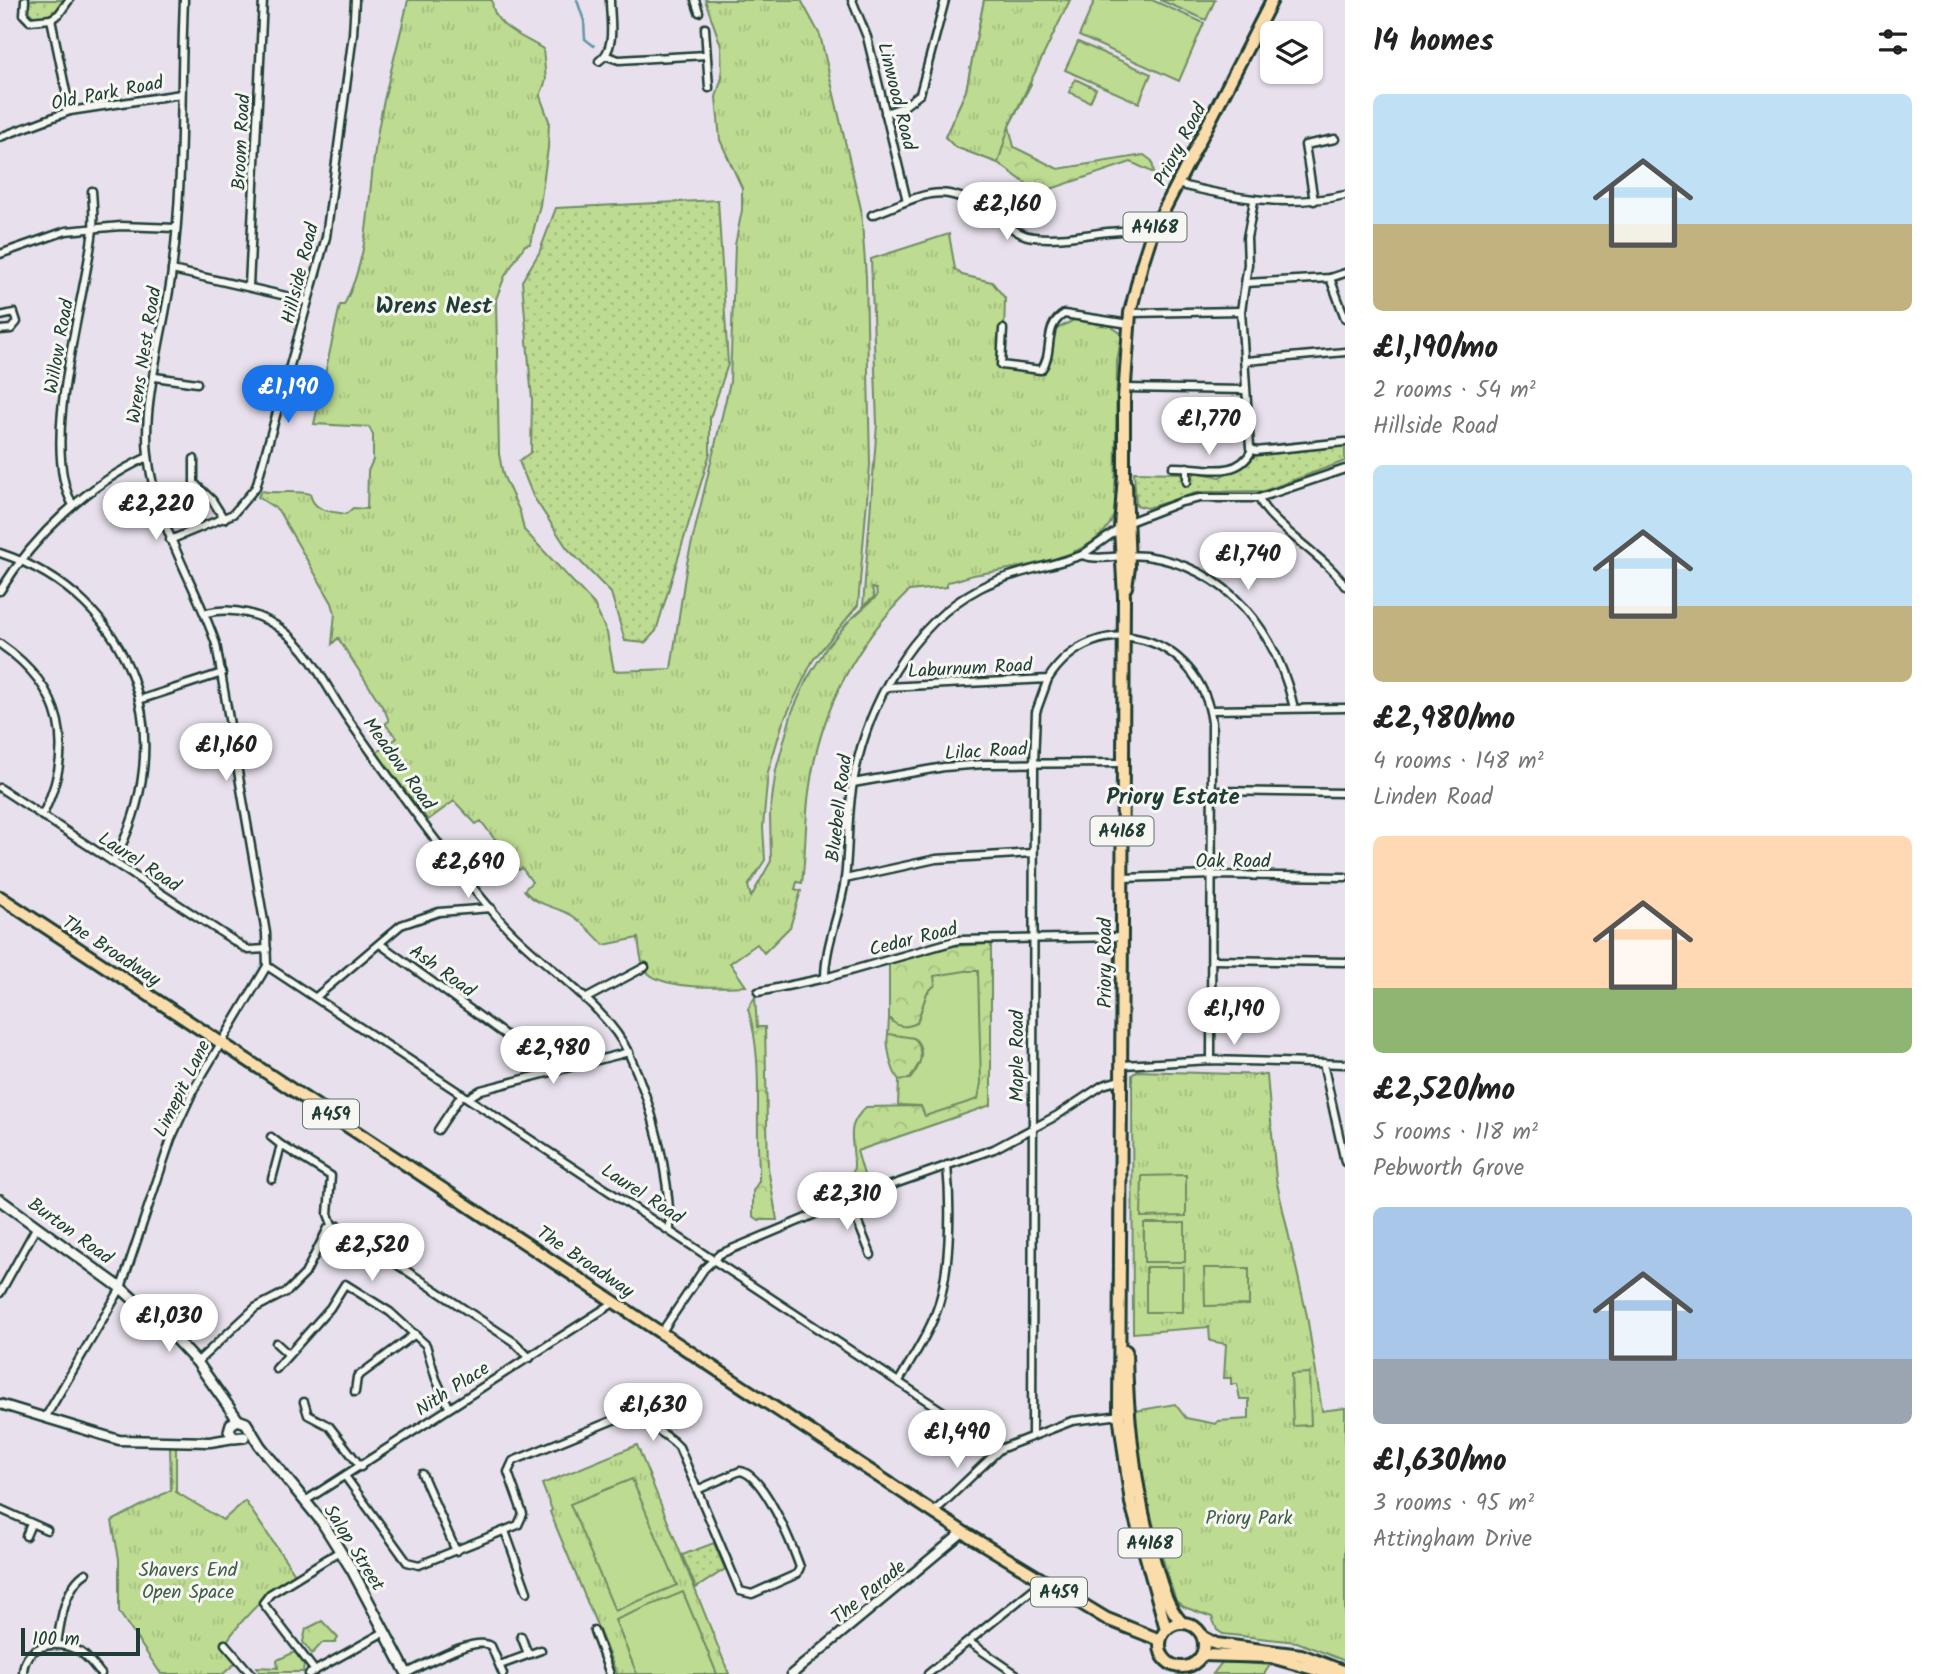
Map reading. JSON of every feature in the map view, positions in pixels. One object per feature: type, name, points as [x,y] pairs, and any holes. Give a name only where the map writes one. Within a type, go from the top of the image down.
[{"type":"main road","name":"Priory Road","points":[[1166,1629],[1131,1503],[1123,1415],[1122,763],[1125,388],[1129,319],[1152,233],[1272,1]]},
{"type":"main road","name":"Priory Road","points":[[1124,597],[1121,576],[1125,554]]},
{"type":"main road","name":"The Broadway","points":[[0,897],[963,1532],[1107,1619],[1160,1640]]},
{"type":"main road","name":"Burton Road","points":[[0,1200],[121,1288],[197,1362]]},
{"type":"main road","name":"Priory Road","points":[[1121,1328],[1125,1343],[1126,1388],[1123,1415],[1135,1481],[1150,1543],[1173,1612],[1182,1623]]},
{"type":"main road","name":"Salop Street","points":[[197,1362],[230,1409],[238,1430],[260,1446],[305,1501],[340,1551],[407,1674]]},
{"type":"main road","points":[[1331,1674],[1271,1657],[1199,1659],[1183,1668],[1170,1664],[1162,1656],[1160,1640],[1166,1629],[1182,1623],[1197,1628],[1203,1637],[1216,1644],[1301,1655],[1345,1672]]},
{"type":"main road","points":[[1201,1674],[1199,1659],[1203,1637]]},
{"type":"street","points":[[25,0],[24,15],[30,21],[51,19],[59,14],[69,0]]},
{"type":"street","name":"Wrens Nest Road","points":[[184,0],[176,228],[172,270],[145,424],[155,498],[170,540],[206,613],[222,673],[267,950]]},
{"type":"street","name":"Broom Road","points":[[249,286],[263,0]]},
{"type":"street","name":"Hillside Road","points":[[170,540],[224,519],[247,500],[256,487],[326,237],[354,34],[355,0]]},
{"type":"street","points":[[599,61],[607,56],[611,48],[610,0]]},
{"type":"street","points":[[695,0],[699,12]]},
{"type":"street","name":"Linwood Road","points":[[852,0],[867,37],[907,201]]},
{"type":"street","points":[[885,113],[904,107],[920,94],[945,0]]},
{"type":"street","points":[[51,19],[70,111]]},
{"type":"street","points":[[705,28],[709,88]]},
{"type":"street","points":[[607,56],[619,60],[706,55]]},
{"type":"street","name":"Old Park Road","points":[[0,137],[70,111],[181,94]]},
{"type":"street","points":[[1314,201],[1305,145],[1335,139]]},
{"type":"street","points":[[1177,184],[1254,201],[1314,201],[1345,195]]},
{"type":"street","name":"Willow Road","points":[[73,505],[66,492],[62,470],[62,416],[93,227],[92,191]]},
{"type":"street","points":[[872,215],[939,191],[955,193],[1030,237],[1056,239],[1136,230],[1152,233]]},
{"type":"street","points":[[1254,201],[1247,238],[1246,283],[1241,311],[1246,361],[1248,444],[1254,451]]},
{"type":"street","points":[[0,254],[66,231],[93,227],[176,228]]},
{"type":"street","points":[[172,270],[308,301]]},
{"type":"street","points":[[1246,283],[1330,278],[1345,273]]},
{"type":"street","points":[[1330,278],[1345,318]]},
{"type":"street","points":[[1003,329],[1001,365],[1041,370],[1046,364],[1051,327],[1055,319],[1064,314],[1129,319],[1241,311]]},
{"type":"street","points":[[0,316],[14,313],[17,322],[11,328],[0,330]]},
{"type":"street","points":[[1246,361],[1345,352]]},
{"type":"street","points":[[155,377],[197,383]]},
{"type":"street","points":[[1125,388],[1245,390]]},
{"type":"street","points":[[1173,467],[1217,472],[1241,465],[1254,451],[1345,442]]},
{"type":"street","points":[[0,591],[22,560],[73,505],[104,480],[148,457]]},
{"type":"street","points":[[194,458],[194,483],[212,500],[224,519]]},
{"type":"street","points":[[1187,467],[1187,482]]},
{"type":"street","points":[[1082,555],[1125,525],[1181,502],[1200,498],[1259,498],[1345,469]]},
{"type":"street","points":[[1259,498],[1270,514],[1338,575],[1345,586]]},
{"type":"street","points":[[0,553],[22,560],[55,579],[80,598],[100,620],[130,670],[139,700],[145,754],[143,786],[134,817],[113,862]]},
{"type":"street","name":"Bluebell Road","points":[[825,978],[825,960],[845,879],[853,783],[866,732],[908,651],[932,623],[979,589],[1082,555],[1089,558],[1125,554],[1158,558],[1189,569],[1235,598],[1266,633],[1279,658],[1294,708]]},
{"type":"street","points":[[1338,575],[1345,570]]},
{"type":"street","name":"Meadow Road","points":[[206,613],[226,609],[250,614],[279,627],[295,642],[314,664],[348,720],[501,922],[585,999],[628,1052],[654,1126],[670,1229]]},
{"type":"street","name":"Laburnum Road","points":[[887,687],[1048,679],[1073,651],[1106,640],[1124,639],[1153,641],[1177,656],[1200,679],[1210,710],[1213,792],[1211,1060]]},
{"type":"street","points":[[0,644],[29,666],[51,700],[57,720],[61,770],[56,789],[42,816]]},
{"type":"street","points":[[139,700],[222,673]]},
{"type":"street","name":"Maple Road","points":[[1032,1435],[1034,763],[1037,712],[1048,679]]},
{"type":"street","points":[[1210,710],[1345,708]]},
{"type":"street","name":"Lilac Road","points":[[853,783],[944,767],[1122,763]]},
{"type":"street","name":"Laurel Road","points":[[0,788],[248,950],[267,950]]},
{"type":"street","points":[[1213,792],[1345,793]]},
{"type":"street","points":[[845,879],[936,859],[1033,853]]},
{"type":"street","name":"Oak Road","points":[[1122,878],[1213,875],[1345,877]]},
{"type":"street","points":[[316,997],[401,925],[439,912],[491,908]]},
{"type":"street","name":"Cedar Road","points":[[758,992],[825,978],[958,940],[1122,937]]},
{"type":"street","name":"Ash Road","points":[[380,944],[555,1071]]},
{"type":"street","points":[[267,950],[267,966]]},
{"type":"street","points":[[1213,960],[1345,962]]},
{"type":"street","name":"Laurel Road","points":[[267,966],[670,1229],[1000,1449]]},
{"type":"street","name":"Limepit Lane","points":[[45,1418],[121,1288],[171,1139],[195,1087],[267,966]]},
{"type":"street","points":[[585,999],[645,967]]},
{"type":"street","points":[[438,1130],[465,1096],[628,1052]]},
{"type":"street","points":[[1123,1065],[1211,1060],[1345,1063]]},
{"type":"street","points":[[1323,1063],[1345,1162]]},
{"type":"street","points":[[661,1333],[713,1259],[731,1248],[849,1200],[994,1149],[1103,1085],[1123,1079]]},
{"type":"street","points":[[271,1137],[331,1176],[328,1214],[333,1227]]},
{"type":"street","points":[[272,1179],[281,1145]]},
{"type":"street","points":[[898,1381],[935,1315],[944,1286],[949,1187],[947,1165]]},
{"type":"street","points":[[849,1200],[871,1255]]},
{"type":"street","points":[[197,1362],[255,1308],[288,1291],[305,1274],[324,1233],[340,1226],[514,1342],[530,1358]]},
{"type":"street","points":[[0,1293],[36,1228]]},
{"type":"street","points":[[276,1369],[330,1308],[349,1274]]},
{"type":"street","points":[[345,1284],[390,1312],[426,1345],[436,1379],[449,1408]]},
{"type":"street","name":"Nith Place","points":[[305,1501],[615,1303]]},
{"type":"street","points":[[355,1392],[357,1377],[361,1373],[415,1334]]},
{"type":"street","points":[[276,1343],[288,1354]]},
{"type":"street","points":[[304,1402],[308,1415],[329,1426],[361,1467]]},
{"type":"street","points":[[0,1404],[119,1440],[210,1442],[238,1430]]},
{"type":"street","points":[[934,1512],[1000,1449],[1072,1421],[1123,1415]]},
{"type":"street","points":[[345,1476],[407,1562],[419,1565],[518,1525],[523,1514],[508,1472],[509,1465],[616,1419],[637,1422],[670,1438],[679,1447],[697,1490],[740,1591],[752,1594],[797,1574],[800,1567],[785,1528],[751,1475],[740,1471],[697,1490]]},
{"type":"street","points":[[422,1474],[456,1551]]},
{"type":"street","points":[[0,1509],[47,1530]]},
{"type":"street","points":[[26,1536],[31,1524]]},
{"type":"street","points":[[505,1531],[527,1592]]},
{"type":"street","name":"The Parade","points":[[792,1674],[963,1532]]},
{"type":"street","points":[[340,1551],[270,1594],[264,1607],[312,1673],[384,1632]]},
{"type":"street","points":[[57,1645],[63,1610],[82,1575],[72,1570]]},
{"type":"street","points":[[928,1674],[1042,1582]]},
{"type":"street","points":[[594,1631],[610,1674]]},
{"type":"street","points":[[521,1636],[528,1654]]},
{"type":"street","points":[[407,1674],[476,1642],[491,1646],[503,1674]]},
{"type":"street","points":[[969,1642],[1016,1674]]},
{"type":"street","points":[[225,1644],[251,1674]]},
{"type":"street","points":[[23,1674],[24,1661],[32,1651],[57,1645],[78,1651],[101,1674]]},
{"type":"street","points":[[500,1665],[541,1650]]},
{"type":"green space","points":[[28,0],[65,0],[52,15],[35,18],[26,9]]},
{"type":"green space","points":[[408,0],[492,0],[493,9],[503,24],[543,49],[546,80],[540,96],[549,121],[540,205],[530,244],[525,245],[505,276],[496,299],[499,454],[503,475],[520,512],[524,530],[594,604],[607,633],[614,671],[671,669],[687,563],[730,382],[735,245],[742,210],[742,188],[720,140],[716,97],[722,77],[721,46],[705,0],[801,0],[820,35],[861,209],[866,276],[870,465],[858,605],[813,660],[783,722],[768,772],[763,827],[765,860],[748,886],[751,897],[771,861],[770,814],[776,770],[792,712],[807,679],[827,647],[849,621],[877,596],[876,589],[872,588],[874,597],[863,606],[877,424],[871,259],[949,234],[955,269],[962,275],[992,282],[1005,298],[1003,368],[1039,373],[1044,365],[1047,334],[1074,320],[1110,326],[1122,334],[1117,361],[1115,511],[1108,527],[1095,540],[1058,558],[947,582],[947,587],[909,591],[889,612],[856,658],[842,683],[821,735],[809,792],[802,883],[797,882],[795,889],[801,891],[790,927],[764,953],[757,944],[730,963],[746,986],[682,985],[658,979],[649,974],[644,966],[638,938],[604,945],[575,918],[529,896],[524,890],[532,882],[522,868],[519,870],[511,860],[515,856],[493,837],[481,821],[476,824],[454,801],[428,820],[376,753],[397,738],[385,724],[389,721],[385,711],[338,638],[332,644],[335,613],[332,603],[278,510],[258,497],[261,491],[305,493],[310,494],[319,507],[329,511],[346,514],[353,508],[367,509],[368,471],[373,460],[373,435],[369,427],[314,424],[340,305],[344,305],[352,287],[363,251],[380,118]]},
{"type":"green space","points":[[984,0],[1031,84],[1009,126],[1014,147],[1058,169],[1144,155],[1152,161],[1154,173],[1131,162],[1039,193],[998,163],[955,147],[945,137],[966,91]]},
{"type":"green space","points":[[984,0],[1070,0],[1009,126],[998,163],[955,147],[945,137],[966,91]]},
{"type":"green space","points":[[1095,0],[1152,0],[1204,23],[1179,81],[1079,36]]},
{"type":"green space","points":[[1160,0],[1215,0],[1206,20]]},
{"type":"green space","points":[[1078,42],[1151,74],[1139,103],[1065,70]]},
{"type":"green space","points":[[1075,79],[1096,89],[1090,102],[1069,92]]},
{"type":"green space","points":[[718,200],[728,364],[710,418],[710,453],[656,631],[645,643],[625,641],[611,593],[567,548],[533,496],[519,461],[531,452],[532,400],[522,281],[539,253],[556,208]]},
{"type":"green space","points":[[1345,446],[1345,461],[1264,491],[1200,492],[1147,508],[1136,505],[1134,472],[1180,473],[1186,483],[1190,482],[1195,472],[1220,477],[1247,464],[1254,456]]},
{"type":"green space","points":[[991,944],[991,1105],[857,1151],[868,1188],[851,1194],[854,1165],[853,1127],[859,1114],[866,1107],[921,1106],[925,1115],[935,985],[927,993],[917,1023],[906,1028],[894,1024],[889,1018],[889,963],[954,946]]},
{"type":"green space","points":[[978,971],[981,1083],[978,1099],[925,1116],[921,1106],[898,1105],[899,1080],[910,1079],[917,1069],[921,1053],[914,1038],[888,1034],[889,1018],[902,1026],[917,1023],[927,993],[935,985],[934,976]]},
{"type":"green space","points":[[755,997],[757,1027],[765,1027],[768,1168],[777,1220],[759,1220],[753,1216],[753,1191],[759,1181],[758,1088],[756,1048],[748,1009]]},
{"type":"green space","points":[[894,1032],[919,1042],[921,1060],[910,1079],[899,1080],[891,1064],[888,1034]]},
{"type":"green space","name":"Priory Park","points":[[1137,1071],[1267,1075],[1276,1179],[1307,1316],[1322,1411],[1345,1408],[1345,1661],[1297,1642],[1223,1634],[1217,1630],[1212,1617],[1184,1607],[1176,1601],[1149,1507],[1140,1460],[1135,1411],[1175,1404],[1186,1418],[1216,1424],[1218,1421],[1249,1419],[1249,1399],[1240,1399],[1237,1384],[1231,1384],[1231,1378],[1224,1378],[1226,1344],[1210,1341],[1209,1327],[1133,1333],[1132,1075]]},
{"type":"green space","points":[[1186,1175],[1186,1216],[1141,1217],[1142,1176]]},
{"type":"green space","points":[[1144,1223],[1185,1223],[1185,1262],[1144,1262]]},
{"type":"green space","points":[[1146,1267],[1183,1267],[1183,1312],[1146,1312]]},
{"type":"green space","points":[[1204,1268],[1249,1268],[1249,1305],[1205,1306]]},
{"type":"green space","points":[[1309,1373],[1311,1425],[1293,1426],[1291,1374]]},
{"type":"green space","points":[[637,1445],[729,1674],[617,1674],[550,1512],[552,1510],[542,1484]]},
{"type":"green space","name":"Shavers End Open Space","points":[[170,1446],[176,1446],[176,1492],[223,1520],[245,1501],[295,1574],[256,1607],[230,1636],[223,1647],[237,1662],[223,1674],[161,1674],[119,1612],[119,1559],[112,1521],[171,1490]]},
{"type":"green space","points":[[632,1479],[677,1585],[615,1611],[570,1504]]},
{"type":"green space","points":[[714,1543],[725,1569],[696,1588],[682,1555]]},
{"type":"green space","points":[[683,1592],[717,1674],[637,1674],[615,1620]]},
{"type":"green space","points":[[322,1621],[338,1638],[335,1643],[322,1643],[312,1654],[303,1642],[306,1629]]},
{"type":"green space","points":[[295,1652],[304,1663],[303,1672],[259,1672],[257,1667],[278,1668],[277,1660]]},
{"type":"green space","points":[[1223,1661],[1270,1665],[1264,1674],[1213,1674]]},
{"type":"waterway","points":[[577,0],[584,21],[585,39],[594,46]]},
{"type":"district","name":"Wrens Nest","points":[[434,305]]},
{"type":"district","name":"Priory Estate","points":[[1173,796]]}]
